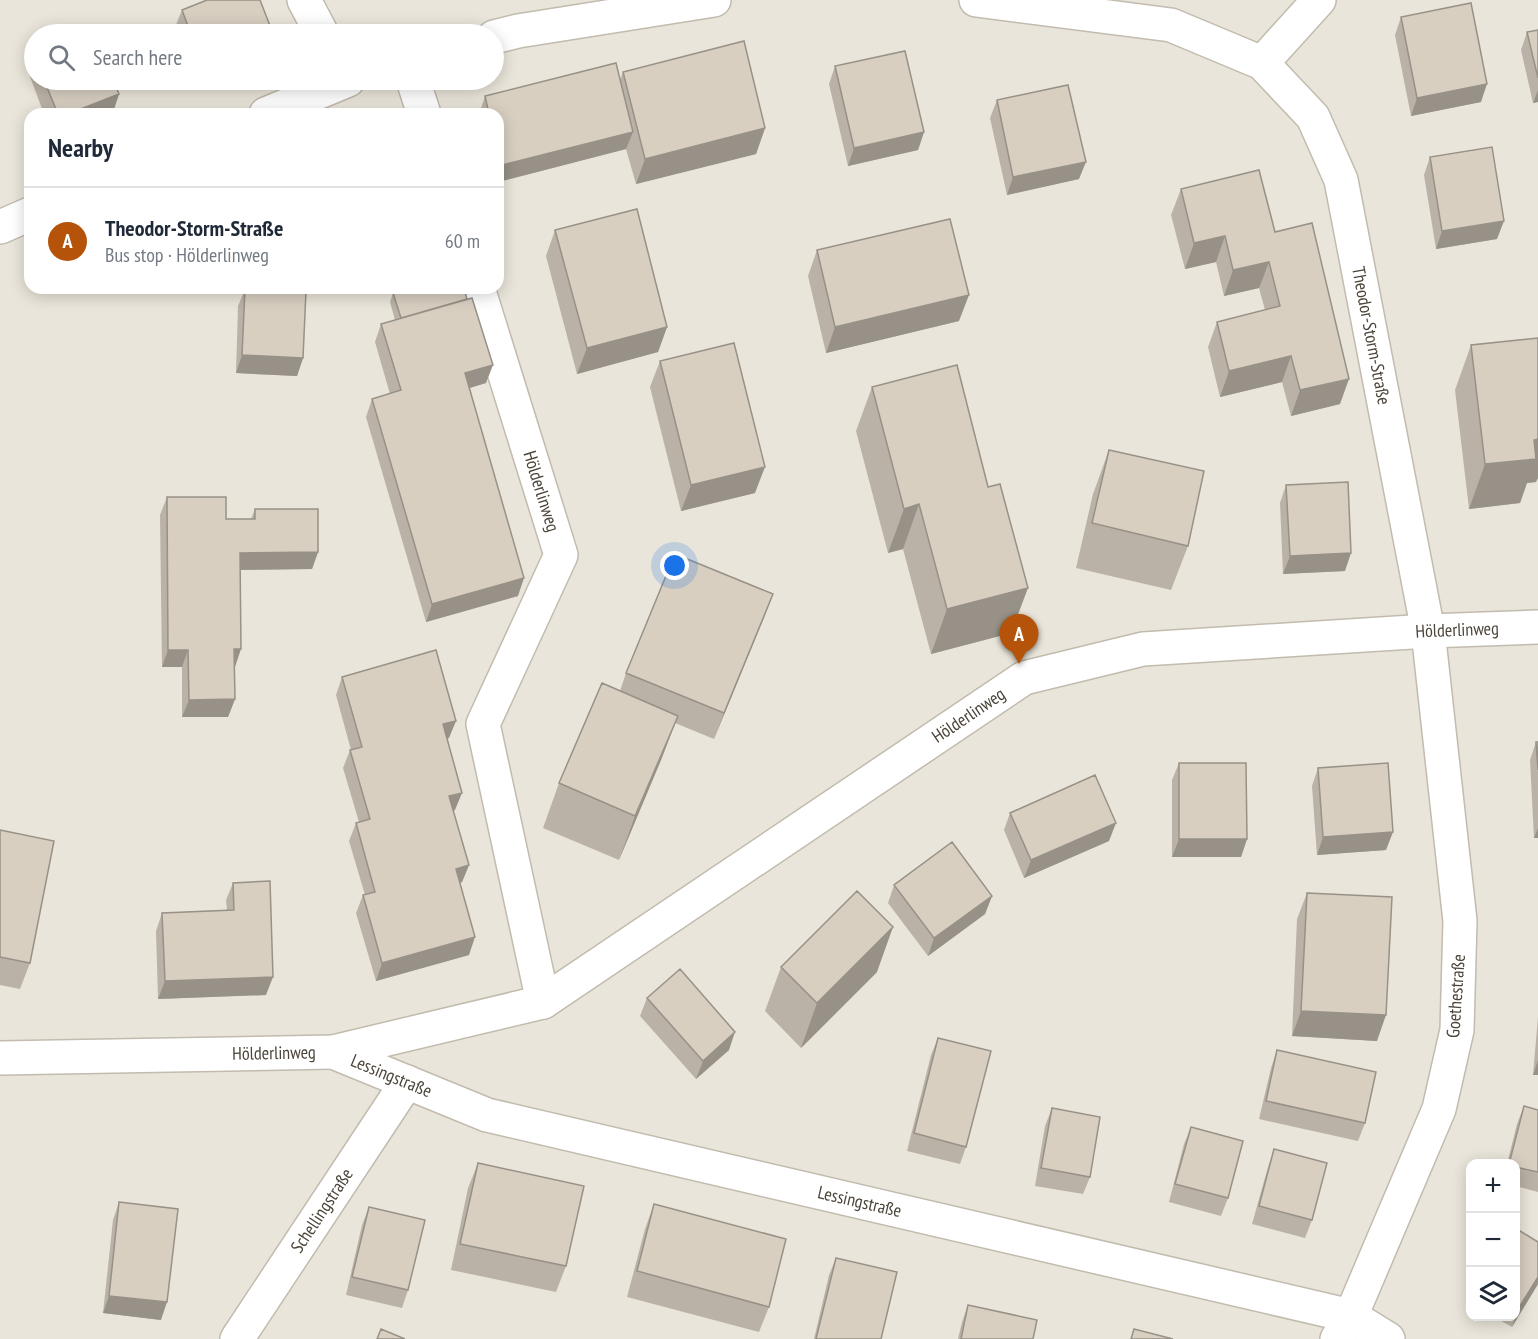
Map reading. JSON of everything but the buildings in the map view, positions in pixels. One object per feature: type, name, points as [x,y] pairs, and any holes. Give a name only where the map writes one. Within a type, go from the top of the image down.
[{"type":"street","points":[[304,0],[317,24]]},
{"type":"street","points":[[504,34],[714,0]]},
{"type":"street","name":"Theodor-Storm-Straße","points":[[976,0],[1168,12],[1262,63],[1313,117],[1341,180],[1428,631]]},
{"type":"street","points":[[1262,63],[1319,0]]},
{"type":"street","points":[[281,108],[323,90]]},
{"type":"street","points":[[416,90],[422,108]]},
{"type":"street","points":[[0,227],[24,217]]},
{"type":"street","name":"Hölderlinweg","points":[[480,294],[561,555],[483,724],[543,1002]]},
{"type":"street","name":"Hölderlinweg","points":[[0,1058],[333,1052],[543,1002],[1024,678],[1143,649],[1428,631],[1538,627]]},
{"type":"street","name":"Goethestraße","points":[[1344,1328],[1439,1108],[1457,1029],[1460,921],[1428,631]]},
{"type":"street","name":"Lessingstraße","points":[[333,1052],[486,1115],[1388,1339]]},
{"type":"street","name":"Schellingstraße","points":[[237,1339],[406,1082]]},
{"type":"shaded area","points":[[0,0],[1538,0],[1538,1339],[0,1339]]},
{"type":"place","name":"Theodor-Storm-Straße","points":[[1019,664]]}]
